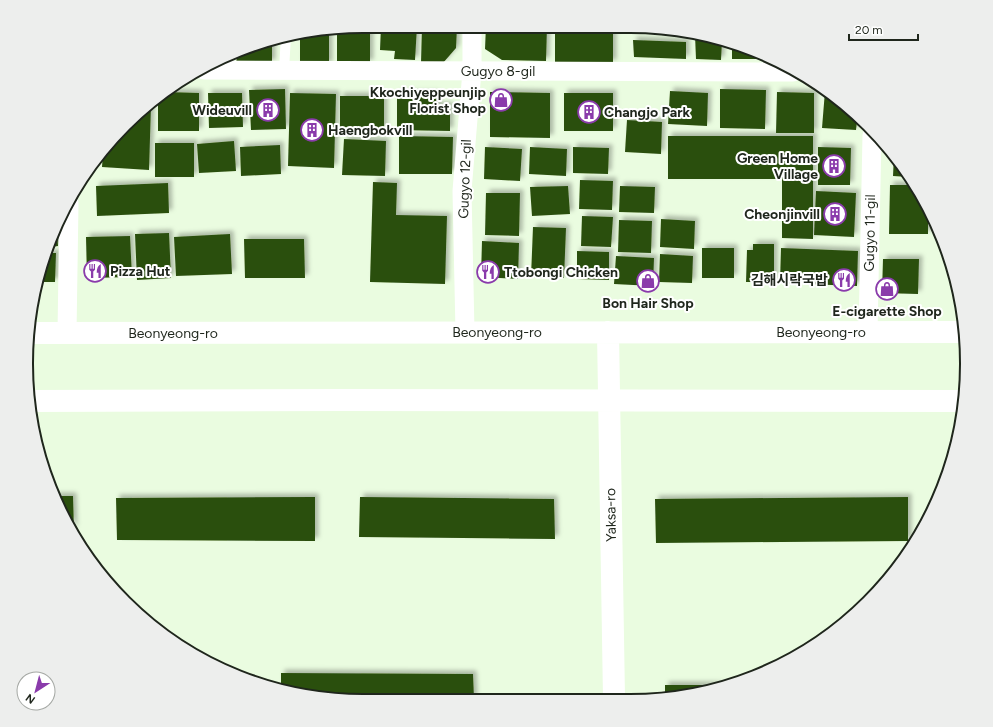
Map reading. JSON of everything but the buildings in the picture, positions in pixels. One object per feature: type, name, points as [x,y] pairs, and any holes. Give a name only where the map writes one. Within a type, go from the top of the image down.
[{"type":"main road","name":"Yaksa-ro","points":[[608,332],[614,694]]},
{"type":"main road","name":"Beonyeong-ro","points":[[35,333],[958,332]]},
{"type":"main road","points":[[35,401],[958,401]]},
{"type":"street","name":"Gugyo 12-gil","points":[[465,332],[462,191],[472,71],[472,33]]},
{"type":"street","name":"Gugyo 8-gil","points":[[211,70],[785,72]]},
{"type":"street","name":"Gugyo 11-gil","points":[[868,332],[872,140]]},
{"type":"street","points":[[67,333],[69,214]]},
{"type":"lane","points":[[284,70],[286,42]]},
{"type":"place","name":"Kkochiyeppeunjip Florist Shop","points":[[501,100]]},
{"type":"place","name":"Wideuvill","points":[[268,110]]},
{"type":"place","name":"Changjo Park","points":[[589,112]]},
{"type":"place","name":"Haengbokvill","points":[[312,130]]},
{"type":"place","name":"Green Home Village","points":[[834,166]]},
{"type":"place","name":"Cheonjinvill","points":[[835,214]]},
{"type":"place","name":"Pizza Hut","points":[[95,271]]},
{"type":"place","name":"Ttobongi Chicken","points":[[488,272]]},
{"type":"place","name":"김해시락국밥","points":[[844,280]]},
{"type":"place","name":"Bon Hair Shop","points":[[648,281]]},
{"type":"place","name":"E-cigarette Shop","points":[[887,289]]}]
